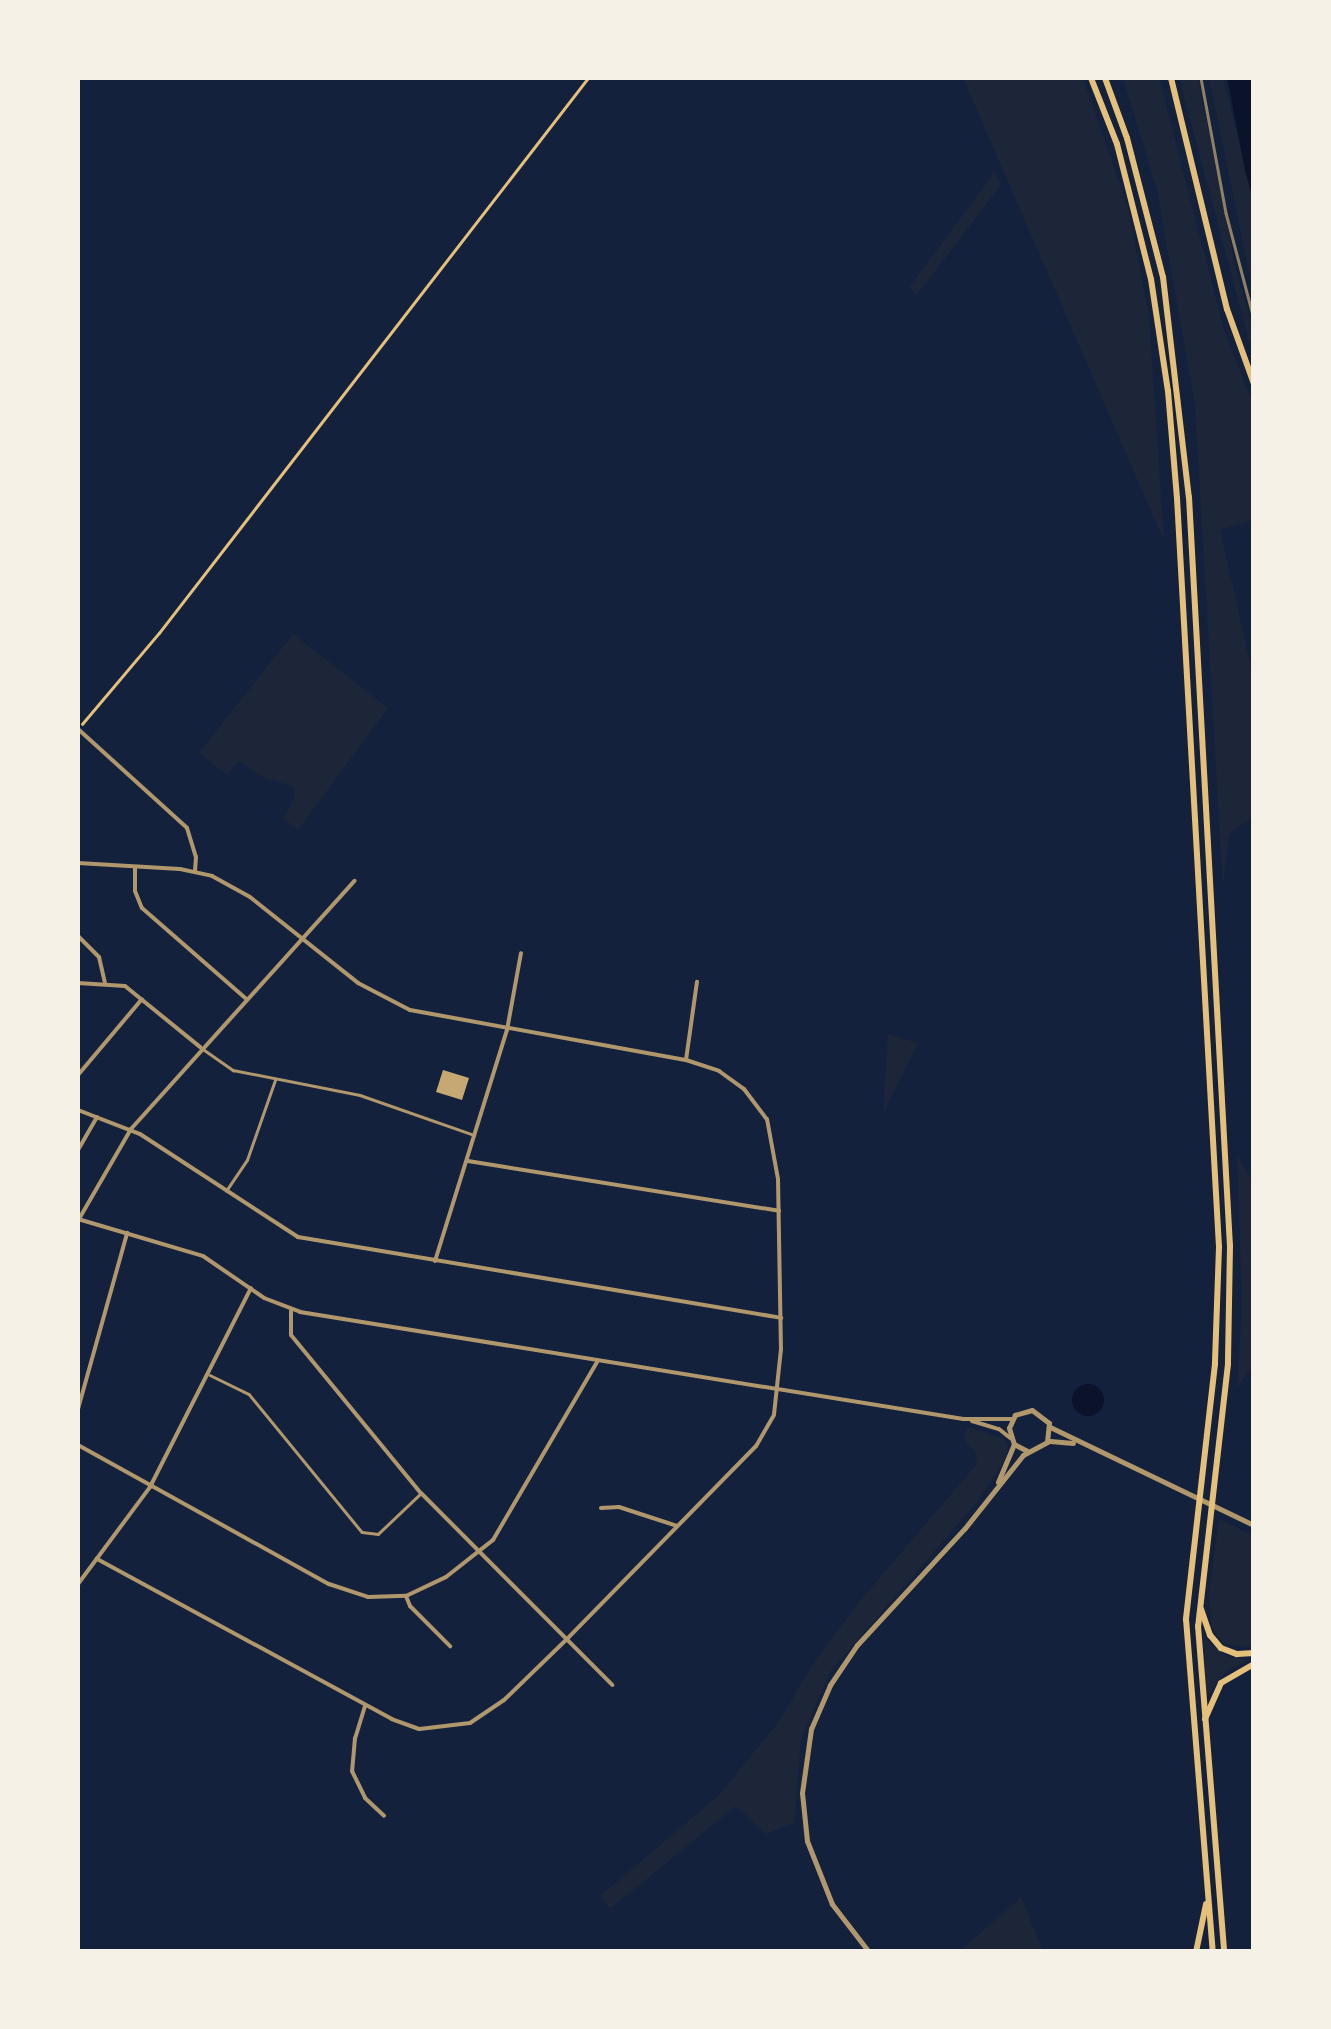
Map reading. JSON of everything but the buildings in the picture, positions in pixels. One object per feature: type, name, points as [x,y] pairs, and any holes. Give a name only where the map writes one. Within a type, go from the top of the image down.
[{"type":"main road","points":[[1091,78],[1117,144],[1152,279],[1168,392],[1177,498],[1218,1247],[1215,1364],[1186,1619],[1212,1952]]},
{"type":"main road","points":[[1105,78],[1127,138],[1163,277],[1190,517],[1230,1246],[1228,1364],[1198,1604],[1203,1725],[1224,1952]]},
{"type":"main road","points":[[1171,78],[1227,309],[1254,384]]},
{"type":"main road","points":[[1198,1604],[1216,1644],[1231,1653],[1254,1653]]},
{"type":"main road","points":[[1203,1725],[1221,1683],[1254,1664]]},
{"type":"main road","points":[[1196,1952],[1207,1893]]},
{"type":"street","points":[[78,729],[187,828],[196,857],[195,872]]},
{"type":"street","points":[[78,863],[195,872],[238,889],[389,1002],[432,1017],[686,1060],[732,1080],[767,1119],[774,1137],[779,1210],[780,1390],[774,1415],[756,1446],[504,1700],[470,1723],[419,1729],[365,1706],[97,1559]]},
{"type":"street","points":[[135,867],[135,892],[142,908],[246,998]]},
{"type":"street","points":[[354,881],[200,1047],[131,1129],[78,1219],[209,1258],[251,1288],[292,1310],[963,1419],[999,1429],[1027,1451]]},
{"type":"street","points":[[78,936],[98,957],[104,982]]},
{"type":"street","points":[[435,1262],[507,1030],[521,953]]},
{"type":"street","points":[[686,1060],[698,982]]},
{"type":"street","points":[[78,983],[125,986],[200,1047]]},
{"type":"street","points":[[78,1076],[142,999]]},
{"type":"street","points":[[78,1110],[131,1129],[298,1238],[781,1318]]},
{"type":"street","points":[[78,1150],[97,1118]]},
{"type":"street","points":[[467,1161],[779,1210]]},
{"type":"street","points":[[78,1410],[127,1233]]},
{"type":"street","points":[[78,1584],[150,1487],[251,1288]]},
{"type":"street","points":[[292,1310],[291,1335],[421,1493],[612,1685]]},
{"type":"street","points":[[78,1445],[342,1590],[368,1597],[406,1596],[430,1587],[478,1554],[516,1508],[598,1360]]},
{"type":"street","points":[[963,1419],[1012,1419],[1032,1410],[1044,1416],[1050,1427],[1085,1446],[1254,1525]]},
{"type":"street","points":[[992,1496],[1012,1441],[1012,1419]]},
{"type":"street","points":[[1047,1442],[1050,1427]]},
{"type":"street","points":[[869,1952],[832,1904],[808,1841],[802,1777],[811,1729],[847,1658],[992,1496],[1027,1451],[1047,1442],[1085,1446]]},
{"type":"street","points":[[601,1508],[619,1506],[677,1526]]},
{"type":"street","points":[[406,1596],[410,1606],[450,1646]]},
{"type":"street","points":[[365,1706],[352,1770],[365,1798],[384,1816]]},
{"type":"lane","points":[[200,1047],[233,1070],[360,1094],[475,1135]]},
{"type":"lane","points":[[226,1191],[247,1160],[276,1078]]},
{"type":"lane","points":[[208,1374],[249,1394],[362,1532],[372,1536],[382,1532],[421,1493]]},
{"type":"path","points":[[78,729],[158,633],[588,78]]},
{"type":"shaded area","points":[[963,78],[1083,78],[1128,209],[1149,316],[1164,541]]},
{"type":"shaded area","points":[[1123,78],[1159,78],[1224,330],[1253,405],[1253,520],[1220,530],[1253,676],[1253,816],[1229,834],[1223,888],[1195,405],[1157,190]]},
{"type":"shaded area","points":[[1179,78],[1198,78],[1236,270],[1253,328],[1253,356]]},
{"type":"shaded area","points":[[1209,78],[1223,78],[1253,198],[1253,292]]},
{"type":"shaded area","points":[[1227,78],[1253,78],[1253,199],[1245,170]]},
{"type":"shaded area","points":[[995,172],[1000,186],[916,296],[909,287]]},
{"type":"shaded area","points":[[293,634],[388,708],[298,830],[283,818],[294,799],[294,787],[262,777],[239,761],[227,775],[199,753]]},
{"type":"shaded area","points":[[888,1034],[918,1043],[883,1113]]},
{"type":"shaded area","points":[[1237,1155],[1254,1183],[1253,1366],[1237,1388],[1242,1304]]},
{"type":"shaded area","points":[[1088,1384],[1099,1389],[1104,1400],[1099,1411],[1088,1416],[1077,1411],[1072,1400],[1077,1389]]},
{"type":"shaded area","points":[[967,1427],[1004,1439],[1008,1446],[1004,1462],[976,1503],[830,1672],[801,1740],[794,1823],[766,1834],[736,1806],[610,1909],[600,1896],[718,1796],[777,1724],[815,1661],[859,1602],[976,1465],[977,1455],[964,1440]]},
{"type":"shaded area","points":[[1219,1519],[1253,1535],[1253,1647],[1224,1644],[1212,1627],[1209,1596]]},
{"type":"shaded area","points":[[1204,1638],[1227,1657],[1252,1660],[1227,1670],[1206,1697]]},
{"type":"shaded area","points":[[1021,1897],[1043,1951],[960,1951]]},
{"type":"railway","points":[[1201,78],[1226,213],[1254,319]]}]
